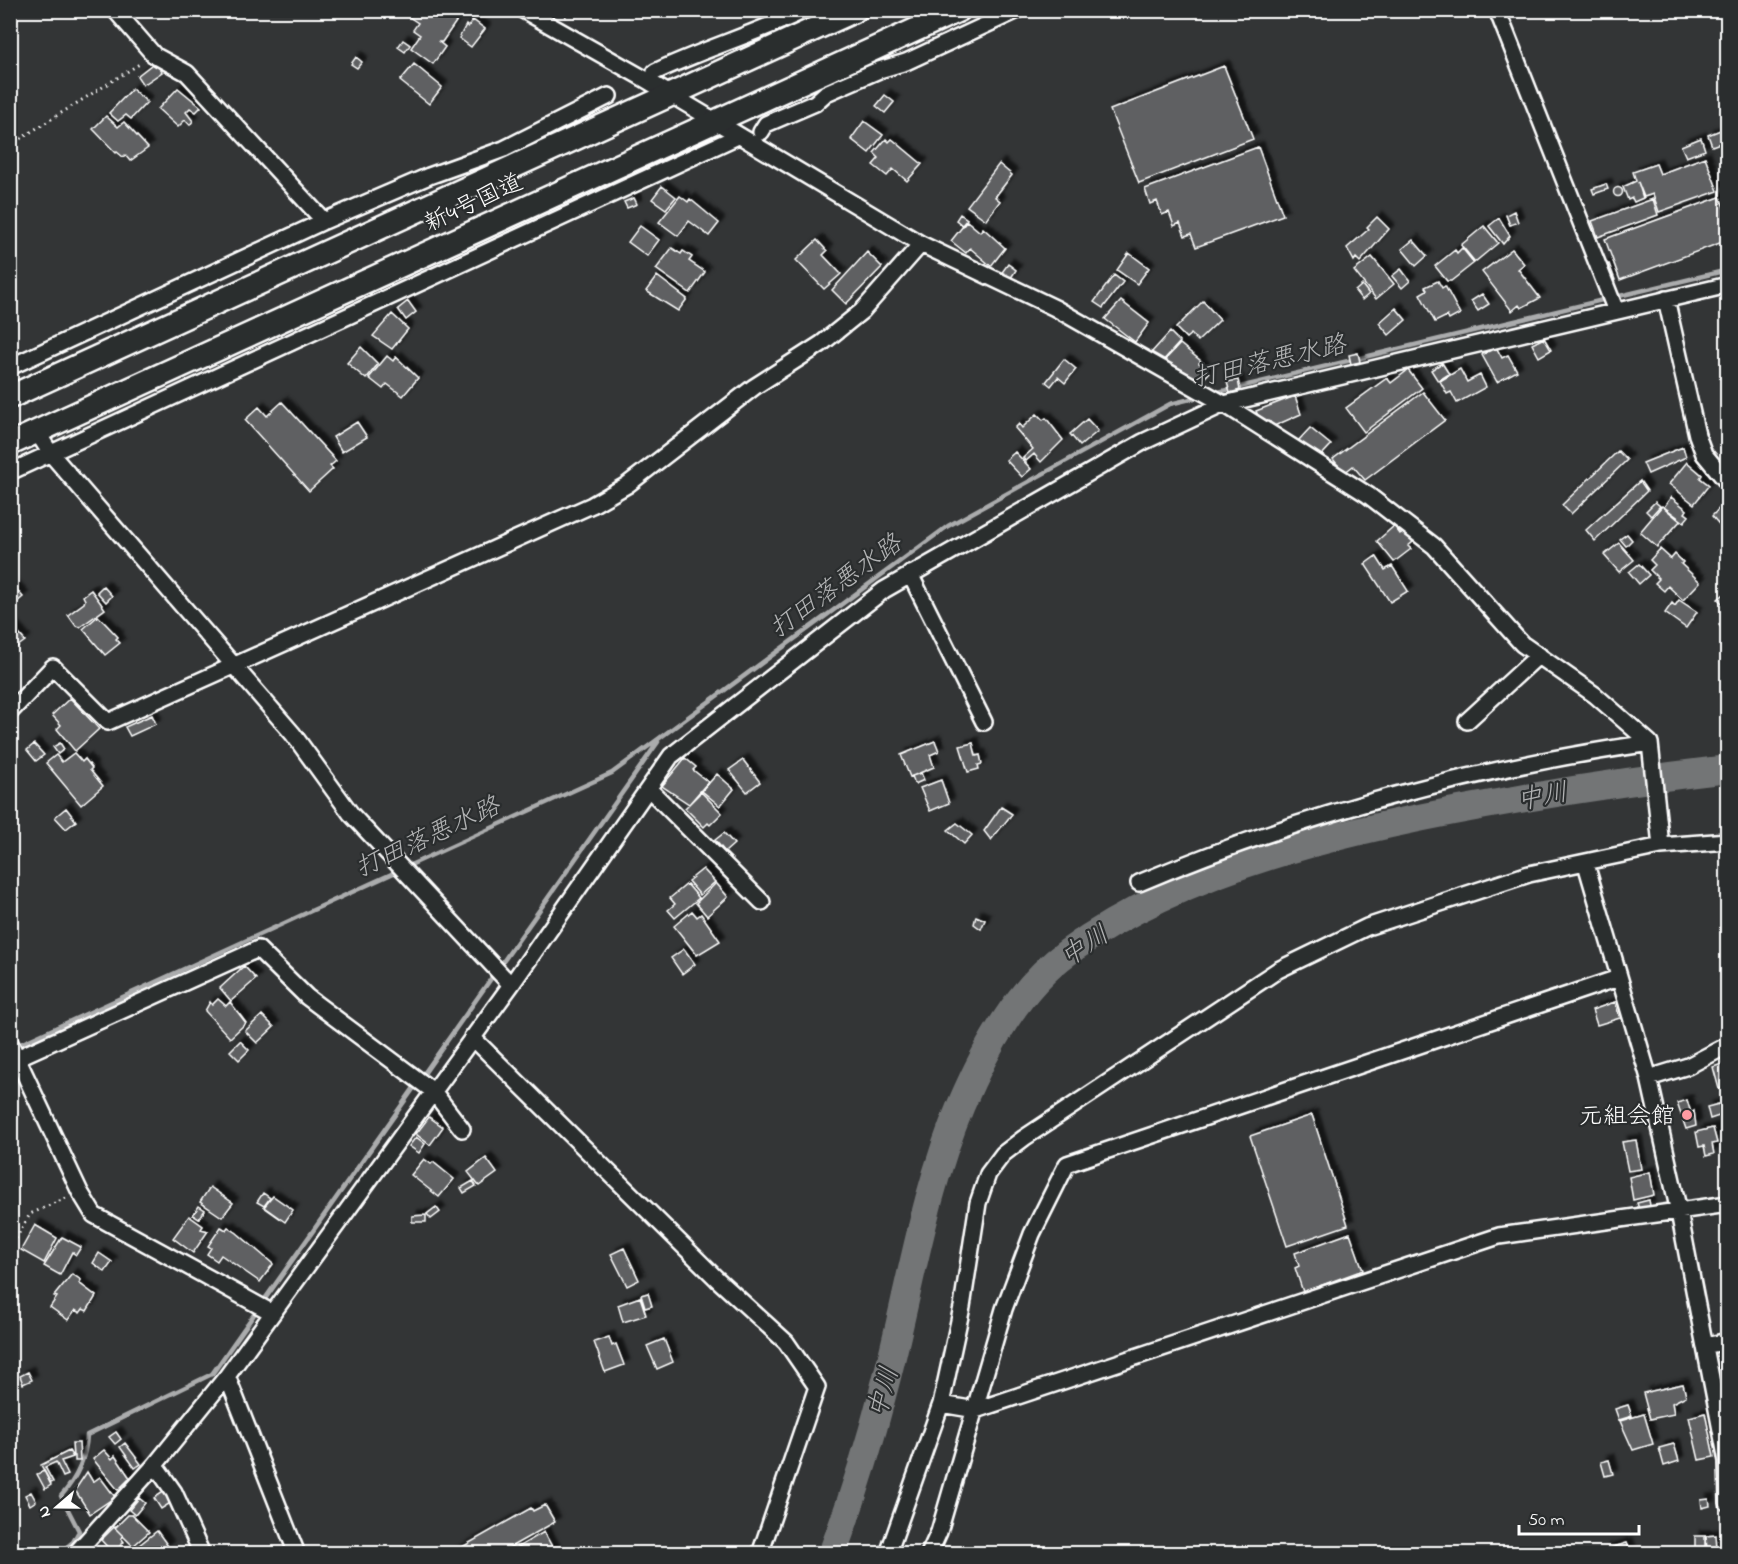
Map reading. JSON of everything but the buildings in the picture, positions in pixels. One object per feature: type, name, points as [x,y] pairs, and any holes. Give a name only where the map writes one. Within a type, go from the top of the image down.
[{"type":"highway","name":"新4号国道","points":[[10,397],[525,151],[671,95],[776,35],[856,10]]},
{"type":"highway","name":"新4号国道","points":[[10,444],[713,122],[846,74],[959,10]]},
{"type":"street","points":[[115,10],[154,55],[187,73],[324,221]]},
{"type":"street","points":[[523,10],[921,244],[1055,308],[1224,404],[1368,495],[1434,546],[1522,644],[1595,695],[1650,743],[1661,846]]},
{"type":"street","points":[[655,72],[704,50],[742,39],[776,35],[805,10]]},
{"type":"street","points":[[761,132],[766,124],[815,103],[846,74],[906,62],[1018,10]]},
{"type":"street","points":[[1497,10],[1616,311]]},
{"type":"street","points":[[10,367],[324,221],[525,151],[609,96]]},
{"type":"street","points":[[10,472],[738,136]]},
{"type":"street","points":[[10,712],[53,667],[108,722],[592,505],[627,485],[754,387],[821,344],[862,311],[921,244]]},
{"type":"street","points":[[75,1554],[154,1465],[227,1376],[650,790],[671,756],[884,590],[1143,442],[1224,404],[1728,285]]},
{"type":"street","points":[[1666,299],[1697,435],[1704,454],[1728,483]]},
{"type":"street","points":[[37,432],[51,454],[293,734],[351,814],[510,985]]},
{"type":"street","points":[[910,574],[984,722]]},
{"type":"street","points":[[1467,721],[1539,655]]},
{"type":"street","points":[[1139,883],[1232,846],[1409,790],[1502,768],[1650,743]]},
{"type":"street","points":[[650,790],[762,902]]},
{"type":"street","points":[[888,1554],[941,1404],[962,1308],[978,1203],[988,1174],[1003,1154],[1278,970],[1321,947],[1367,927],[1529,874],[1586,864],[1661,846],[1728,841]]},
{"type":"street","points":[[1586,864],[1649,1078],[1679,1212],[1726,1461],[1728,1503]]},
{"type":"street","points":[[17,1058],[258,949],[307,997],[434,1091],[462,1129]]},
{"type":"street","points":[[929,1554],[939,1532],[1008,1298],[1032,1234],[1067,1164],[1618,978]]},
{"type":"street","points":[[472,1037],[717,1279],[786,1341],[817,1388],[760,1554]]},
{"type":"street","points":[[10,1043],[80,1192],[94,1215],[271,1312]]},
{"type":"street","points":[[1649,1078],[1688,1066],[1728,1045]]},
{"type":"street","points":[[941,1404],[976,1410],[1498,1236],[1728,1204]]},
{"type":"street","points":[[1705,1346],[1728,1341]]},
{"type":"street","points":[[227,1376],[297,1554]]},
{"type":"street","points":[[154,1465],[174,1492],[202,1554]]},
{"type":"path","points":[[10,145],[154,55]]},
{"type":"path","points":[[10,1249],[30,1214],[80,1192]]},
{"type":"waterway","name":"打田落悪水路","points":[[1214,393],[1728,270]]},
{"type":"waterway","name":"打田落悪水路","points":[[406,867],[612,773],[948,526],[1170,404],[1203,396]]},
{"type":"waterway","points":[[58,1554],[73,1542],[79,1531],[61,1496],[80,1468],[87,1435],[212,1374],[658,742]]},
{"type":"waterway","name":"中川","points":[[832,1554],[872,1433],[926,1211],[948,1140],[970,1084],[992,1041],[1018,1001],[1050,967],[1068,952],[1117,921],[1170,894],[1226,871],[1285,851],[1463,809],[1598,786],[1728,769]]},
{"type":"waterway","name":"打田落悪水路","points":[[16,1046],[398,871]]},
{"type":"place","name":"元組会館","points":[[1687,1115]]}]
